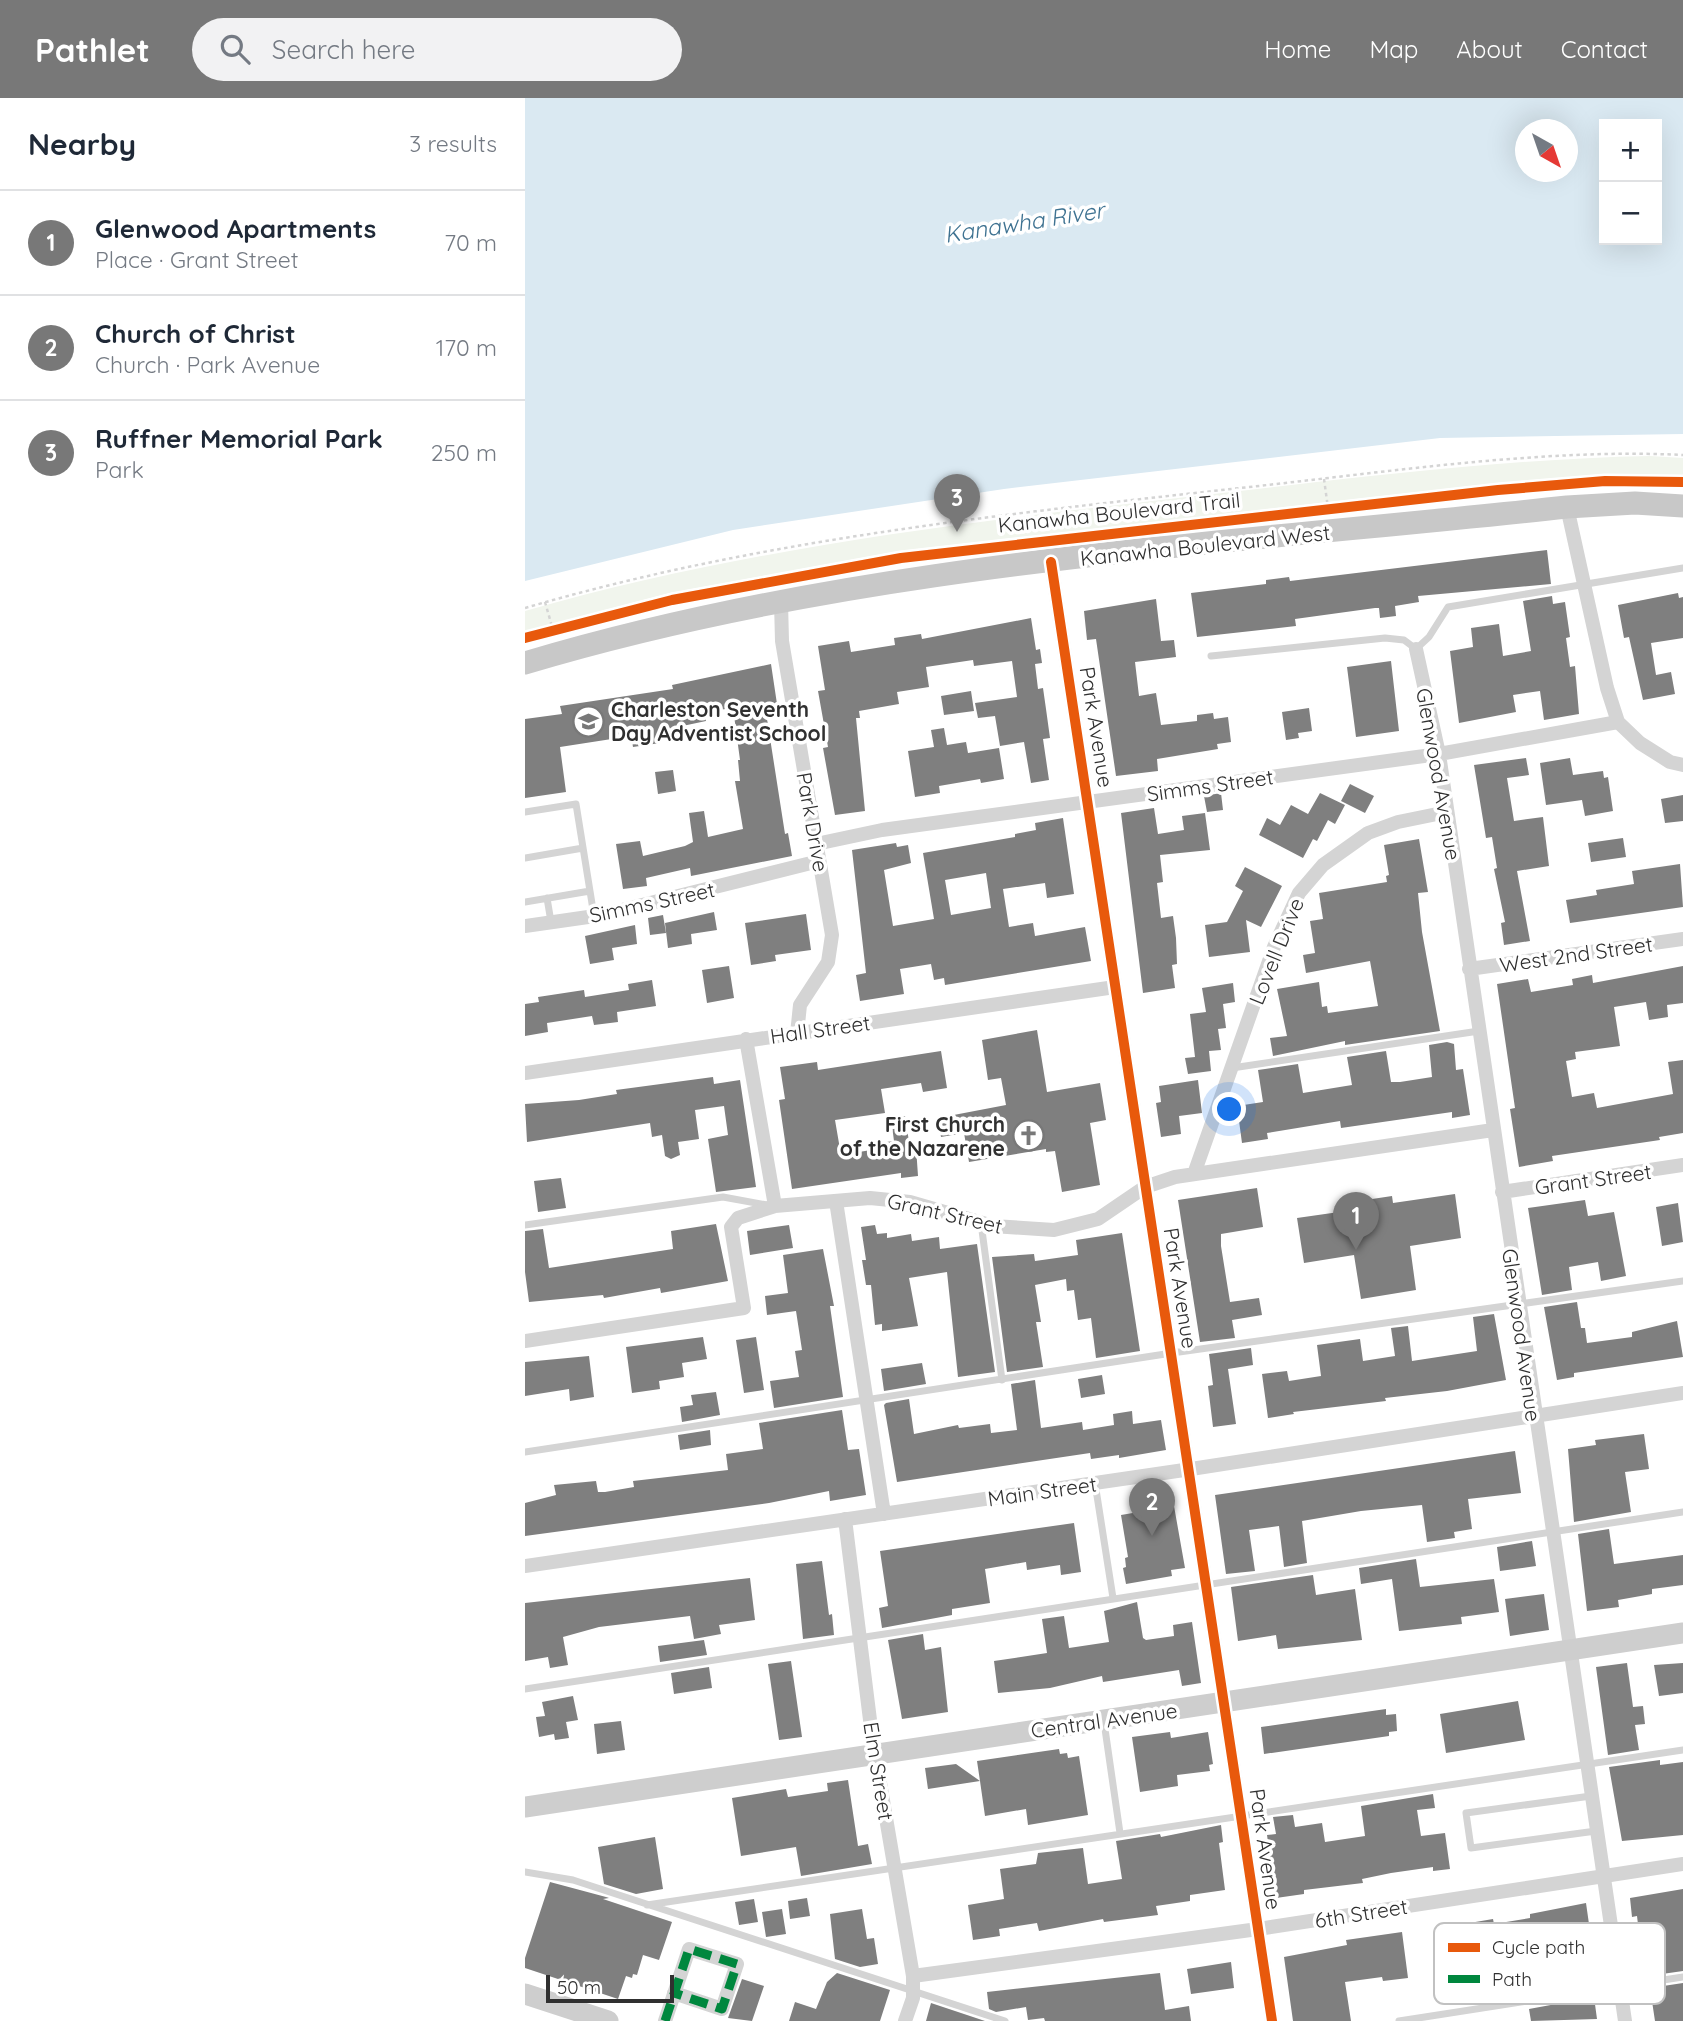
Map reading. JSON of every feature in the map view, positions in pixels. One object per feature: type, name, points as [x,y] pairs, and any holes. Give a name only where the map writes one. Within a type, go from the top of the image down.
[{"type":"main road","name":"Kanawha Boulevard West","points":[[525,663],[781,602],[1051,562],[1567,507],[1636,503],[1683,506]]},
{"type":"street","points":[[1567,507],[1607,688],[1618,722],[1640,743],[1670,762],[1683,765]]},
{"type":"street","name":"Park Avenue","points":[[1051,562],[1090,802],[1115,987],[1191,1469],[1272,2021]]},
{"type":"street","name":"Park Drive","points":[[781,602],[782,641],[832,948],[820,977],[800,1005],[797,1034]]},
{"type":"street","name":"Glenwood Avenue","points":[[1416,649],[1439,754],[1551,1534],[1610,1923]]},
{"type":"street","points":[[1439,754],[1618,722]]},
{"type":"street","name":"Simms Street","points":[[816,845],[882,830],[1439,754]]},
{"type":"street","name":"Lovell Drive","points":[[1194,1174],[1289,911],[1311,878],[1342,849],[1368,833],[1398,822],[1447,812]]},
{"type":"street","name":"Simms Street","points":[[525,926],[594,916],[819,861]]},
{"type":"street","name":"West 2nd Street","points":[[1469,969],[1683,939]]},
{"type":"street","name":"Hall Street","points":[[525,1073],[1115,987]]},
{"type":"street","points":[[746,1039],[775,1206]]},
{"type":"street","name":"Grant Street","points":[[525,1341],[744,1308],[731,1227],[738,1218],[775,1206],[891,1198],[981,1223],[1036,1230],[1073,1227],[1112,1211],[1145,1187],[1194,1174],[1493,1130]]},
{"type":"street","name":"Grant Street","points":[[1502,1192],[1683,1165]]},
{"type":"street","points":[[836,1201],[884,1514]]},
{"type":"street","name":"Main Street","points":[[525,1566],[1191,1469],[1683,1393]]},
{"type":"street","name":"Elm Street","points":[[845,1519],[876,1755],[913,1984],[905,2021]]},
{"type":"street","name":"Central Avenue","points":[[525,1807],[1104,1718],[1225,1704],[1683,1633]]},
{"type":"street","name":"6th Street","points":[[913,1984],[1683,1864]]},
{"type":"street","points":[[665,2021],[674,1993],[689,1948],[737,1964],[722,2009],[674,1993]]},
{"type":"street","points":[[525,1994],[608,2021]]},
{"type":"lane","points":[[1211,656],[1385,638],[1404,640],[1416,649],[1429,637],[1448,607],[1683,568]]},
{"type":"lane","points":[[525,812],[576,804],[594,916]]},
{"type":"lane","points":[[525,858],[583,848]]},
{"type":"lane","points":[[525,902],[590,891]]},
{"type":"lane","points":[[547,898],[551,922]]},
{"type":"lane","points":[[1231,1068],[1479,1031]]},
{"type":"lane","points":[[525,1225],[723,1197],[775,1206]]},
{"type":"lane","points":[[981,1223],[1002,1380]]},
{"type":"lane","points":[[525,1452],[1172,1353],[1518,1302],[1683,1281]]},
{"type":"lane","points":[[1095,1483],[1113,1598]]},
{"type":"lane","points":[[525,1689],[1683,1512]]},
{"type":"lane","points":[[1104,1718],[1120,1833]]},
{"type":"lane","points":[[647,1905],[1683,1750]]},
{"type":"lane","points":[[1591,1797],[1466,1813],[1471,1848],[1596,1831]]},
{"type":"lane","points":[[525,1872],[573,1880],[647,1905],[913,1984],[1005,2021]]},
{"type":"lane","points":[[1665,1980],[1683,1977]]},
{"type":"lane","points":[[1399,2021],[1510,2004]]},
{"type":"path","points":[[525,608],[680,568],[878,531],[1324,479],[1590,454],[1683,455]]},
{"type":"path","points":[[1324,479],[1323,509],[1341,506]]},
{"type":"path","points":[[545,602],[548,631],[565,626]]},
{"type":"shaded area","points":[[1650,456],[1683,458],[1683,475],[1604,474],[1497,483],[899,551],[670,593],[525,631],[525,611],[690,570],[857,540],[1026,516],[1365,477],[1479,465]]},
{"type":"water","name":"Kanawha River","points":[[525,98],[1683,98],[1683,434],[1440,438],[1004,489],[733,530],[525,581]]},
{"type":"building","points":[[1547,550],[1551,584],[1418,596],[1419,602],[1395,606],[1396,616],[1380,618],[1379,608],[1375,608],[1295,619],[1296,626],[1197,637],[1191,593],[1266,584],[1266,580],[1289,577],[1290,581]]},
{"type":"building","points":[[1678,593],[1679,598],[1683,597],[1683,638],[1651,643],[1656,675],[1671,672],[1675,694],[1643,700],[1629,637],[1624,638],[1618,605]]},
{"type":"building","points":[[1552,596],[1553,604],[1565,602],[1570,637],[1566,638],[1570,667],[1575,666],[1579,714],[1544,720],[1540,691],[1513,695],[1516,712],[1459,723],[1450,651],[1473,647],[1471,628],[1499,624],[1503,656],[1531,651],[1523,601]]},
{"type":"building","points":[[1156,599],[1161,641],[1174,640],[1176,657],[1135,662],[1139,696],[1156,693],[1161,725],[1197,721],[1197,715],[1213,713],[1214,719],[1228,717],[1231,742],[1217,744],[1218,749],[1157,759],[1158,771],[1116,776],[1096,639],[1087,640],[1084,611]]},
{"type":"building","points":[[1031,618],[1036,650],[1040,649],[1042,663],[1035,664],[1038,689],[1043,688],[1050,738],[1043,739],[1049,780],[1031,783],[1024,742],[1000,746],[995,716],[978,718],[975,703],[1017,697],[1012,661],[974,666],[973,660],[926,667],[929,687],[897,692],[899,704],[859,711],[860,718],[856,718],[865,811],[835,815],[823,748],[828,747],[818,691],[825,690],[818,646],[849,641],[851,652],[895,645],[894,638],[921,634],[922,639]]},
{"type":"building","points":[[1391,661],[1399,731],[1356,737],[1347,667]]},
{"type":"building","points":[[771,664],[777,704],[765,706],[785,834],[788,833],[792,856],[691,876],[690,868],[646,878],[647,886],[623,889],[616,844],[640,841],[643,856],[685,846],[693,842],[689,813],[704,811],[708,837],[743,829],[735,781],[740,781],[740,760],[733,708],[704,712],[706,721],[659,731],[660,743],[633,747],[631,736],[560,747],[566,792],[525,798],[525,719],[562,714],[560,706],[673,689],[672,685]]},
{"type":"building","points":[[971,691],[974,711],[944,715],[941,696]]},
{"type":"building","points":[[1309,708],[1312,731],[1298,733],[1299,738],[1286,740],[1282,712]]},
{"type":"building","points":[[944,728],[947,745],[966,742],[968,753],[999,748],[1004,779],[981,783],[980,779],[939,786],[940,793],[915,797],[908,751],[934,747],[931,730]]},
{"type":"building","points":[[1526,758],[1529,775],[1507,778],[1514,821],[1543,817],[1549,866],[1517,871],[1530,941],[1504,945],[1501,923],[1505,922],[1494,869],[1497,868],[1492,837],[1486,838],[1474,765]]},
{"type":"building","points":[[1570,758],[1573,775],[1603,771],[1604,778],[1608,777],[1613,811],[1585,816],[1582,800],[1546,805],[1540,763]]},
{"type":"building","points":[[673,770],[676,791],[658,794],[655,772]]},
{"type":"building","points":[[1350,784],[1374,796],[1365,813],[1341,801]]},
{"type":"building","points":[[1221,793],[1223,810],[1207,812],[1204,796]]},
{"type":"building","points":[[1320,793],[1345,805],[1335,824],[1328,820],[1317,841],[1313,839],[1303,858],[1259,835],[1267,818],[1280,825],[1291,805],[1308,814]]},
{"type":"building","points":[[1683,795],[1683,821],[1665,823],[1661,799]]},
{"type":"building","points":[[1154,808],[1158,834],[1184,830],[1182,816],[1205,813],[1210,850],[1160,855],[1163,882],[1157,883],[1161,918],[1173,916],[1176,938],[1177,964],[1172,965],[1175,988],[1143,993],[1121,813]]},
{"type":"building","points":[[1063,818],[1074,894],[1047,898],[1045,883],[1003,889],[1009,927],[1033,923],[1035,936],[1085,927],[1091,961],[945,985],[944,978],[934,980],[931,964],[900,969],[904,994],[860,1001],[856,975],[866,973],[852,850],[896,843],[897,847],[908,845],[911,863],[884,870],[893,926],[934,919],[923,853],[1015,837],[1015,834],[1036,830],[1035,823]],"holes":[[[986,873],[991,908],[951,915],[945,880]]]},
{"type":"building","points":[[1623,838],[1626,857],[1591,862],[1588,843]]},
{"type":"building","points":[[1419,839],[1428,892],[1418,893],[1422,932],[1440,1031],[1345,1045],[1345,1041],[1273,1056],[1270,1038],[1287,1036],[1277,989],[1319,982],[1322,1007],[1327,1006],[1328,1013],[1378,1006],[1370,961],[1306,973],[1303,955],[1315,953],[1310,921],[1323,919],[1319,893],[1387,882],[1386,876],[1389,875],[1384,845]]},
{"type":"building","points":[[1680,864],[1683,907],[1570,923],[1566,900],[1597,895],[1596,890],[1634,884],[1632,871]]},
{"type":"building","points":[[1245,867],[1282,886],[1261,927],[1246,920],[1250,952],[1209,957],[1205,925],[1227,922],[1243,891],[1235,886]]},
{"type":"building","points":[[714,912],[717,930],[691,934],[692,944],[668,948],[665,923]]},
{"type":"building","points":[[806,914],[811,950],[775,955],[776,961],[751,965],[745,923]]},
{"type":"building","points":[[663,915],[666,933],[650,935],[648,918]]},
{"type":"building","points":[[635,925],[637,944],[612,948],[614,960],[590,964],[585,936]]},
{"type":"building","points":[[729,966],[734,998],[707,1003],[702,970]]},
{"type":"building","points":[[1683,966],[1683,1003],[1667,1005],[1668,1017],[1649,1020],[1646,1002],[1614,1007],[1620,1046],[1575,1052],[1576,1059],[1566,1061],[1572,1097],[1594,1093],[1597,1108],[1673,1094],[1668,1062],[1683,1060],[1683,1133],[1659,1137],[1660,1140],[1552,1156],[1553,1161],[1519,1167],[1510,1109],[1515,1108],[1497,984],[1528,979],[1531,992],[1573,985],[1572,979],[1592,975],[1593,983]]},
{"type":"building","points":[[652,980],[656,1006],[617,1012],[618,1022],[594,1025],[592,1016],[547,1023],[548,1032],[525,1036],[525,1004],[539,1002],[538,997],[584,990],[585,997],[629,990],[628,984]]},
{"type":"building","points":[[1233,983],[1235,1002],[1223,1004],[1226,1028],[1218,1029],[1221,1050],[1209,1051],[1211,1071],[1188,1074],[1185,1058],[1195,1057],[1190,1014],[1206,1012],[1202,988]]},
{"type":"building","name":"First Church of the Nazarene","points":[[1037,1030],[1047,1092],[1100,1083],[1106,1120],[1090,1123],[1100,1185],[1062,1192],[1055,1151],[1046,1152],[1046,1149],[969,1162],[964,1133],[941,1137],[938,1118],[1006,1105],[1001,1078],[988,1080],[982,1040]]},
{"type":"building","points":[[1447,1042],[1454,1044],[1456,1070],[1463,1069],[1470,1115],[1452,1118],[1452,1112],[1341,1128],[1340,1121],[1267,1133],[1268,1139],[1242,1143],[1237,1106],[1263,1102],[1258,1070],[1298,1064],[1303,1093],[1352,1085],[1347,1057],[1386,1051],[1391,1082],[1400,1082],[1432,1077],[1429,1045]]},
{"type":"building","points":[[941,1051],[947,1088],[923,1092],[921,1083],[881,1089],[885,1113],[835,1120],[841,1155],[871,1150],[871,1144],[894,1141],[891,1118],[905,1116],[910,1148],[916,1147],[918,1176],[901,1178],[901,1173],[792,1189],[779,1100],[785,1099],[780,1067],[817,1062],[818,1070]]},
{"type":"building","points":[[713,1077],[714,1084],[740,1080],[756,1187],[716,1192],[708,1139],[728,1135],[724,1106],[695,1110],[699,1139],[678,1142],[680,1155],[671,1159],[665,1156],[662,1135],[652,1137],[650,1123],[527,1142],[525,1104],[579,1100],[617,1094],[616,1090]]},
{"type":"building","points":[[1198,1080],[1202,1113],[1179,1116],[1181,1134],[1161,1137],[1156,1103],[1161,1102],[1159,1086]]},
{"type":"building","points":[[561,1178],[566,1208],[538,1212],[534,1181]]},
{"type":"building","points":[[1257,1188],[1263,1227],[1221,1234],[1221,1246],[1230,1302],[1259,1298],[1262,1315],[1232,1320],[1235,1338],[1200,1342],[1178,1200]]},
{"type":"building","points":[[1455,1194],[1461,1238],[1410,1246],[1416,1290],[1361,1299],[1354,1255],[1304,1263],[1297,1218],[1360,1209],[1359,1201],[1392,1196],[1393,1203]]},
{"type":"building","points":[[1585,1200],[1588,1216],[1614,1212],[1626,1276],[1601,1281],[1598,1262],[1569,1267],[1572,1290],[1542,1295],[1528,1208]]},
{"type":"building","points":[[1678,1203],[1683,1242],[1662,1246],[1656,1207]]},
{"type":"building","points":[[716,1224],[728,1281],[661,1293],[660,1288],[604,1298],[603,1295],[529,1302],[525,1272],[525,1231],[543,1229],[549,1268],[673,1249],[671,1231]]},
{"type":"building","points":[[789,1225],[793,1248],[750,1255],[747,1231]]},
{"type":"building","points":[[875,1225],[877,1234],[887,1233],[887,1238],[911,1234],[912,1241],[939,1237],[940,1249],[977,1244],[995,1372],[958,1377],[947,1272],[909,1278],[918,1326],[882,1331],[882,1324],[875,1325],[871,1285],[866,1285],[862,1260],[866,1260],[861,1227]]},
{"type":"building","points":[[1122,1233],[1140,1351],[1096,1358],[1091,1318],[1078,1320],[1074,1290],[1067,1291],[1066,1279],[1035,1285],[1041,1322],[1036,1322],[1043,1367],[1007,1372],[992,1257],[1034,1254],[1035,1261],[1078,1255],[1076,1240]]},
{"type":"building","points":[[823,1249],[834,1306],[830,1306],[843,1397],[774,1408],[770,1381],[799,1377],[795,1351],[802,1350],[796,1311],[767,1315],[765,1296],[788,1293],[783,1255]]},
{"type":"building","points":[[1577,1302],[1581,1328],[1585,1328],[1587,1343],[1632,1337],[1632,1332],[1677,1321],[1683,1357],[1574,1373],[1574,1377],[1557,1380],[1544,1307]]},
{"type":"building","points":[[1494,1314],[1506,1380],[1268,1418],[1262,1374],[1287,1371],[1289,1381],[1321,1376],[1317,1345],[1360,1339],[1363,1361],[1395,1356],[1391,1328],[1408,1326],[1412,1361],[1477,1351],[1473,1317]]},
{"type":"building","points":[[703,1337],[707,1359],[682,1363],[684,1377],[659,1381],[660,1389],[632,1393],[626,1347]]},
{"type":"building","points":[[756,1337],[764,1390],[744,1393],[736,1340]]},
{"type":"building","points":[[1251,1348],[1253,1365],[1228,1369],[1236,1424],[1213,1427],[1208,1386],[1213,1385],[1209,1354]]},
{"type":"building","points":[[589,1356],[594,1397],[570,1401],[569,1389],[525,1396],[525,1362]]},
{"type":"building","points":[[922,1363],[926,1384],[884,1391],[881,1369]]},
{"type":"building","points":[[1102,1375],[1105,1394],[1081,1398],[1078,1379]]},
{"type":"building","points":[[1035,1380],[1041,1428],[1082,1422],[1083,1430],[1114,1425],[1113,1414],[1132,1411],[1133,1424],[1161,1420],[1166,1450],[1119,1458],[1119,1455],[1091,1459],[1090,1453],[897,1482],[884,1405],[886,1403],[909,1399],[914,1434],[958,1425],[959,1428],[990,1424],[991,1433],[1017,1430],[1011,1384]]},
{"type":"building","points":[[716,1392],[720,1415],[682,1422],[680,1407],[693,1405],[691,1395]]},
{"type":"building","points":[[842,1410],[848,1450],[859,1449],[866,1495],[830,1501],[829,1491],[769,1503],[525,1536],[525,1503],[556,1495],[554,1485],[596,1481],[598,1492],[605,1492],[634,1487],[633,1481],[728,1470],[726,1454],[763,1449],[759,1423]]},
{"type":"building","points":[[710,1430],[711,1445],[680,1450],[678,1435]]},
{"type":"building","points":[[1644,1434],[1649,1469],[1625,1472],[1631,1512],[1574,1522],[1568,1449],[1596,1445],[1595,1440]]},
{"type":"building","points":[[1515,1451],[1521,1493],[1468,1499],[1472,1529],[1454,1532],[1455,1538],[1427,1542],[1422,1505],[1361,1511],[1302,1521],[1307,1563],[1284,1567],[1279,1526],[1249,1530],[1255,1571],[1226,1574],[1215,1495]]},
{"type":"building","points":[[1174,1506],[1185,1568],[1171,1570],[1172,1576],[1126,1584],[1123,1568],[1126,1567],[1125,1558],[1128,1557],[1121,1515]]},
{"type":"building","points":[[1074,1523],[1081,1572],[1061,1575],[1060,1565],[1027,1570],[1026,1562],[985,1569],[990,1603],[952,1609],[952,1615],[882,1628],[879,1608],[888,1606],[880,1551]]},
{"type":"building","points":[[1609,1529],[1614,1564],[1683,1555],[1683,1585],[1652,1589],[1652,1594],[1618,1600],[1619,1607],[1587,1611],[1578,1534]]},
{"type":"building","points":[[1532,1541],[1536,1566],[1500,1571],[1497,1547]]},
{"type":"building","points":[[1416,1559],[1420,1587],[1494,1579],[1499,1612],[1461,1617],[1462,1624],[1399,1631],[1392,1579],[1361,1584],[1359,1568]]},
{"type":"building","points":[[822,1561],[834,1635],[803,1639],[796,1564]]},
{"type":"building","points":[[1313,1575],[1316,1595],[1355,1589],[1362,1640],[1278,1649],[1276,1635],[1238,1641],[1231,1587]]},
{"type":"building","points":[[750,1578],[755,1620],[719,1625],[721,1634],[694,1639],[690,1616],[599,1627],[563,1637],[568,1665],[550,1668],[548,1657],[525,1661],[525,1603]]},
{"type":"building","points":[[1544,1594],[1549,1630],[1510,1636],[1505,1599]]},
{"type":"building","points":[[1137,1602],[1143,1638],[1146,1640],[1174,1636],[1173,1625],[1192,1622],[1201,1683],[1182,1686],[1179,1670],[1103,1682],[1102,1676],[1050,1688],[998,1693],[994,1661],[1047,1653],[1042,1619],[1064,1616],[1069,1648],[1109,1642],[1104,1611]]},
{"type":"building","points":[[923,1634],[925,1650],[941,1647],[948,1712],[902,1719],[888,1640]]},
{"type":"building","points":[[704,1640],[707,1655],[660,1662],[658,1646]]},
{"type":"building","points":[[791,1661],[802,1737],[779,1740],[768,1664]]},
{"type":"building","points":[[1627,1663],[1633,1707],[1643,1706],[1645,1724],[1635,1725],[1639,1750],[1608,1755],[1596,1667]]},
{"type":"building","points":[[1683,1663],[1683,1693],[1659,1696],[1654,1665]]},
{"type":"building","points":[[709,1667],[712,1688],[674,1694],[671,1673]]},
{"type":"building","points":[[573,1696],[578,1720],[566,1722],[569,1738],[555,1740],[554,1734],[539,1737],[536,1717],[545,1716],[542,1702]]},
{"type":"building","points":[[1518,1701],[1525,1740],[1446,1753],[1440,1714]]},
{"type":"building","points":[[1386,1709],[1386,1715],[1396,1714],[1397,1731],[1389,1732],[1389,1736],[1264,1754],[1261,1727]]},
{"type":"building","points":[[621,1721],[625,1750],[597,1754],[594,1724]]},
{"type":"building","points":[[1170,1732],[1171,1738],[1208,1732],[1213,1764],[1209,1765],[1210,1771],[1177,1775],[1178,1786],[1140,1792],[1132,1737]]},
{"type":"building","points":[[1059,1749],[1060,1754],[1067,1753],[1068,1758],[1079,1756],[1088,1815],[1028,1825],[1026,1809],[985,1816],[977,1761]]},
{"type":"building","points":[[1660,1760],[1660,1765],[1683,1762],[1683,1835],[1622,1841],[1609,1767]]},
{"type":"building","points":[[956,1764],[980,1781],[928,1789],[925,1768]]},
{"type":"building","points":[[848,1780],[858,1846],[868,1844],[872,1864],[801,1876],[796,1847],[741,1856],[732,1798],[786,1789],[788,1797],[828,1791],[827,1783]]},
{"type":"building","points":[[1433,1794],[1435,1808],[1417,1810],[1421,1836],[1445,1833],[1450,1869],[1433,1871],[1433,1867],[1391,1873],[1362,1879],[1363,1883],[1304,1890],[1304,1894],[1276,1898],[1267,1835],[1276,1834],[1273,1817],[1293,1815],[1295,1827],[1322,1823],[1325,1842],[1365,1836],[1361,1806]]},
{"type":"building","points":[[1221,1825],[1223,1842],[1219,1843],[1225,1890],[1190,1895],[1190,1901],[1156,1906],[1158,1915],[1104,1922],[1103,1919],[1039,1931],[1037,1923],[999,1929],[1000,1936],[973,1940],[968,1905],[1004,1899],[1000,1869],[1036,1864],[1038,1853],[1083,1848],[1088,1884],[1122,1879],[1116,1841],[1160,1834],[1161,1837]]},
{"type":"building","points":[[655,1837],[663,1889],[636,1894],[604,1884],[598,1847]]},
{"type":"building","points":[[550,1882],[606,1897],[609,1898],[603,1899],[672,1922],[659,1960],[643,1955],[637,1975],[633,1974],[632,1978],[626,1976],[618,1999],[525,1968],[525,1958]]},
{"type":"building","points":[[1683,1889],[1683,1971],[1665,1974],[1665,1923],[1638,1923],[1637,1916],[1632,1917],[1630,1898]]},
{"type":"building","points":[[807,1898],[810,1916],[790,1919],[788,1901]]},
{"type":"building","points":[[754,1899],[758,1922],[739,1925],[735,1902]]},
{"type":"building","points":[[1586,1903],[1589,1923],[1500,1923],[1530,1918],[1530,1914]]},
{"type":"building","points":[[782,1909],[786,1934],[766,1937],[762,1912]]},
{"type":"building","points":[[862,1909],[867,1939],[874,1938],[878,1964],[860,1967],[835,1959],[830,1914]]},
{"type":"building","points":[[1493,1919],[1494,1923],[1469,1923]]},
{"type":"building","points":[[1402,1932],[1408,1978],[1383,1981],[1382,1977],[1345,1982],[1351,2021],[1293,2021],[1284,1957],[1347,1945],[1346,1940]]},
{"type":"building","points":[[1231,1962],[1234,1988],[1191,1994],[1187,1969]]},
{"type":"building","points":[[837,1973],[890,1990],[880,2021],[789,2021],[795,2002],[816,2009],[827,1982]]},
{"type":"building","points":[[1160,1973],[1165,2010],[1189,2006],[1191,2021],[1028,2020],[1026,2007],[996,2012],[989,2009],[987,1992]]},
{"type":"building","points":[[742,1979],[764,1986],[752,2021],[728,2018]]},
{"type":"building","points":[[1683,1983],[1683,2021],[1655,2021],[1652,2004],[1665,2004],[1665,1986]]},
{"type":"building","points":[[931,2003],[985,2021],[926,2021]]},
{"type":"building","points":[[1556,2004],[1595,2004],[1597,2019],[1531,2021],[1529,2009]]},
{"type":"marked path","points":[[665,2021],[689,1949],[737,1964],[722,2009],[674,1993]]},
{"type":"cycle path","name":"Kanawha Boulevard Trail","points":[[525,638],[672,600],[901,558],[1498,490],[1605,481],[1683,482]]},
{"type":"cycle path","points":[[1051,562],[1272,2021]]},
{"type":"place","name":"Ruffner Memorial Park","points":[[957,532]]},
{"type":"place","name":"Charleston Seventh Day Adventist School","points":[[588,721]]},
{"type":"place","name":"First Church of the Nazarene","points":[[1028,1136]]},
{"type":"place","name":"Glenwood Apartments","points":[[1356,1250]]},
{"type":"place","name":"Church of Christ","points":[[1152,1536]]}]
